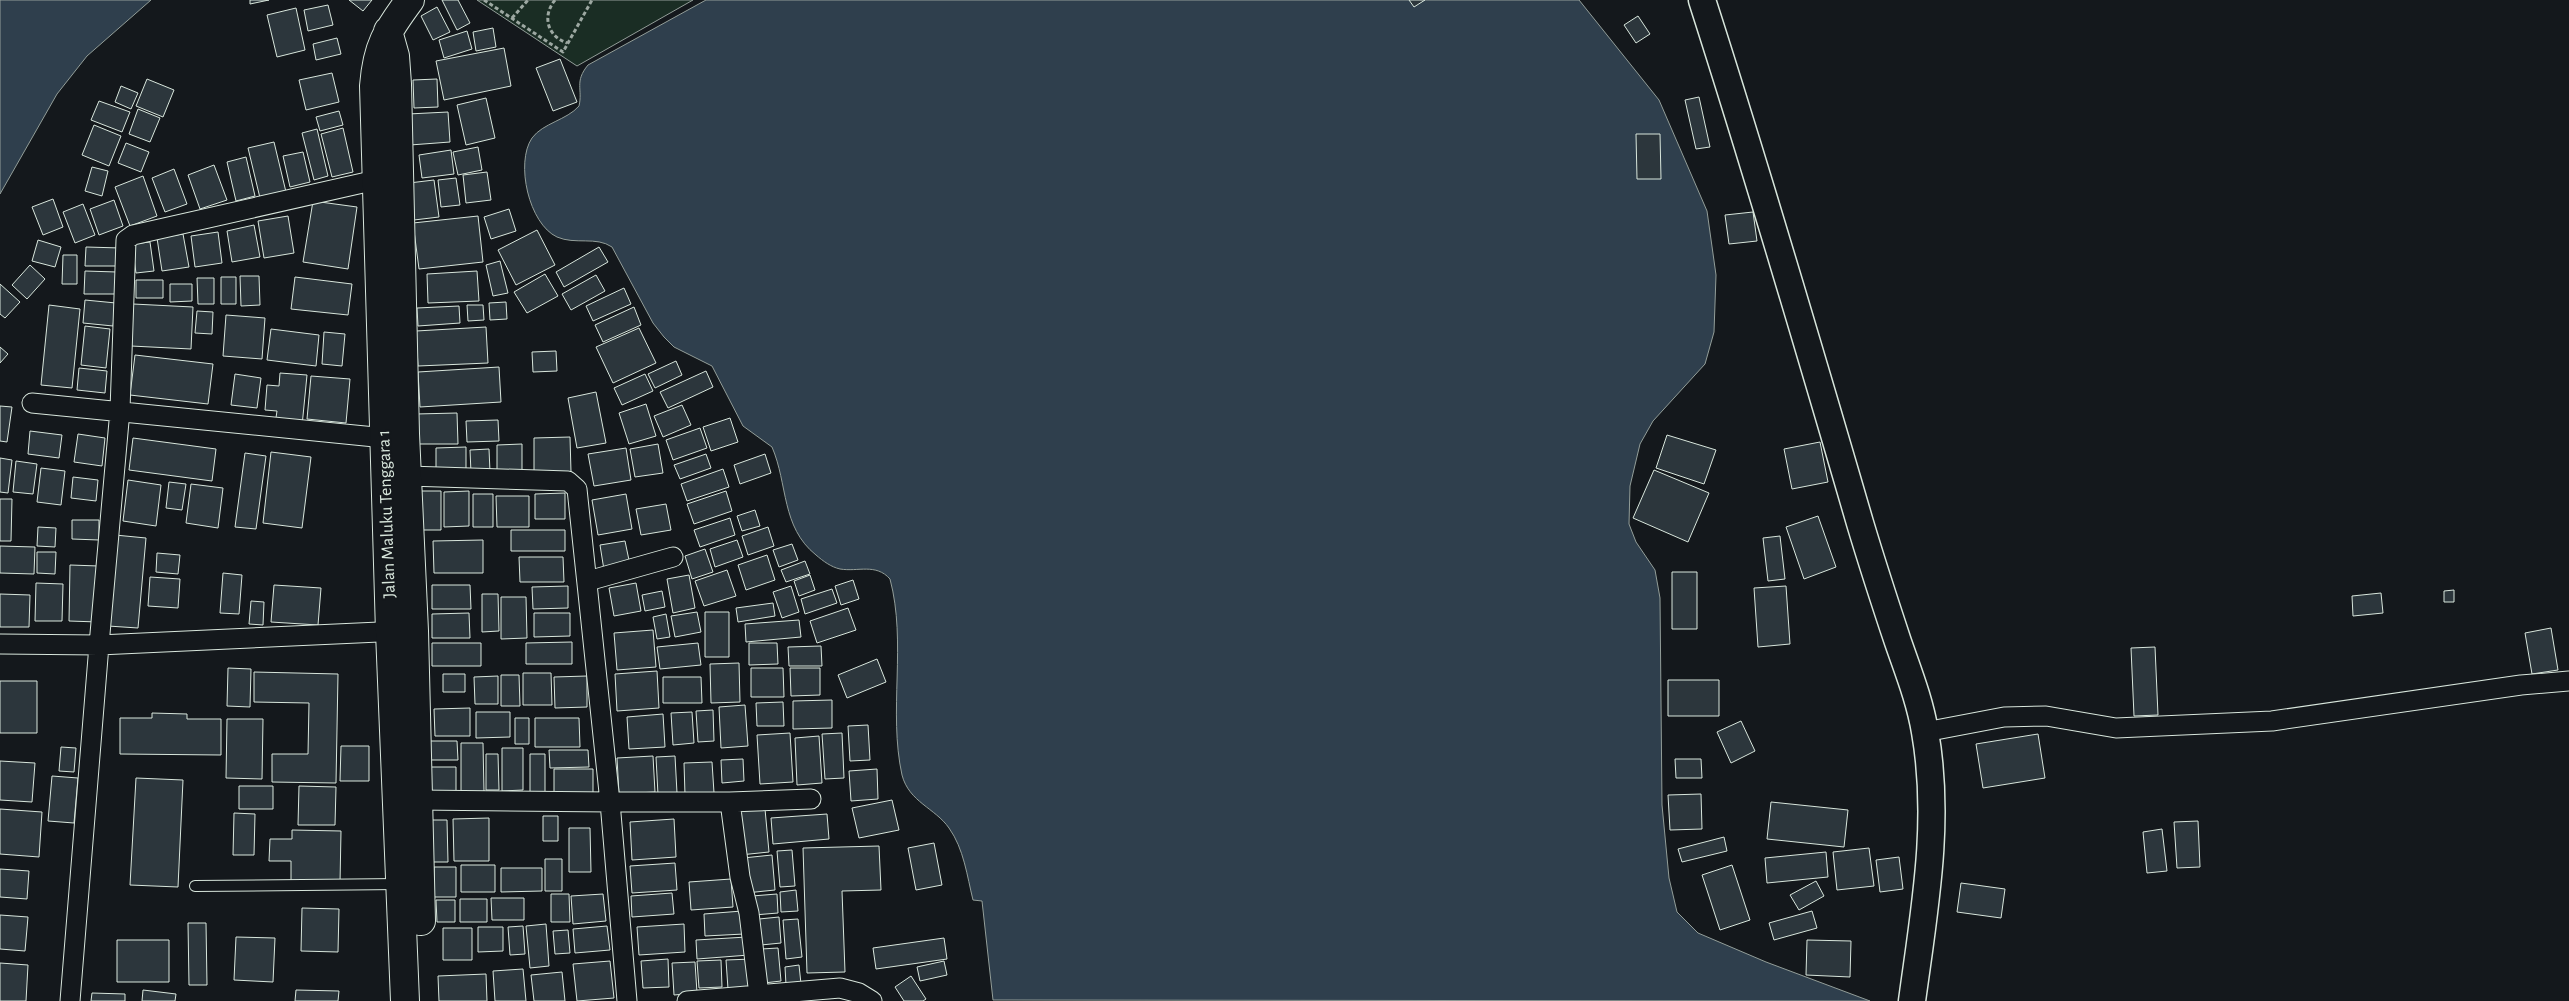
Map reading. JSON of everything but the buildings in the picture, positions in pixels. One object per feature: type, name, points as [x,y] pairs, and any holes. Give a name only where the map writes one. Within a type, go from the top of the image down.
[{"type":"highway","name":"Jalan Maluku Tenggara 1","points":[[410,0],[388,30],[375,77],[376,180],[384,438],[417,800],[424,1001]]},
{"type":"highway","name":"Jalan Maluku Tenggara 1","points":[[388,30],[395,56],[396,75],[408,476],[402,631],[400,884],[405,1001]]},
{"type":"street","points":[[1702,0],[1768,207],[1869,554],[1914,689],[1925,732],[1931,838],[1923,924],[1912,1001]]},
{"type":"street","points":[[70,1001],[120,410],[126,294],[125,244],[128,236],[376,180]]},
{"type":"street","points":[[32,403],[120,410],[384,438]]},
{"type":"street","points":[[408,476],[568,481],[573,483],[576,489],[588,581],[627,1001]]},
{"type":"street","points":[[588,581],[673,557]]},
{"type":"street","points":[[0,644],[99,646],[402,631]]},
{"type":"street","points":[[1925,732],[2004,717],[2046,716],[2116,728],[2272,721],[2521,685],[2569,681]]},
{"type":"street","points":[[417,800],[730,802],[811,799]]},
{"type":"street","points":[[730,802],[740,877],[749,914],[759,994]]},
{"type":"street","points":[[687,1001],[840,988],[859,993],[872,1001]]},
{"type":"lane","points":[[195,886],[400,884]]},
{"type":"path","points":[[484,0],[563,52],[591,0]]},
{"type":"path","points":[[512,18],[528,0]]},
{"type":"path","points":[[555,0],[550,6],[547,22],[554,35],[568,43]]},
{"type":"green space","points":[[477,0],[693,0],[577,66]]},
{"type":"water","points":[[0,0],[151,0],[87,56],[57,94],[0,194]]},
{"type":"water","points":[[706,0],[1579,0],[1659,100],[1707,211],[1716,275],[1714,332],[1705,364],[1653,421],[1640,444],[1630,486],[1629,524],[1636,542],[1655,570],[1660,598],[1662,805],[1669,878],[1677,912],[1698,933],[1766,962],[1870,1001],[993,1000],[982,901],[973,900],[962,854],[949,828],[910,792],[902,775],[898,751],[897,726],[897,628],[895,603],[890,579],[879,571],[866,569],[847,570],[833,567],[805,544],[791,518],[772,447],[743,426],[712,366],[674,347],[664,337],[653,323],[612,247],[599,242],[557,237],[547,230],[532,207],[525,177],[527,149],[532,138],[537,133],[568,115],[579,106],[581,76],[588,65]]}]
